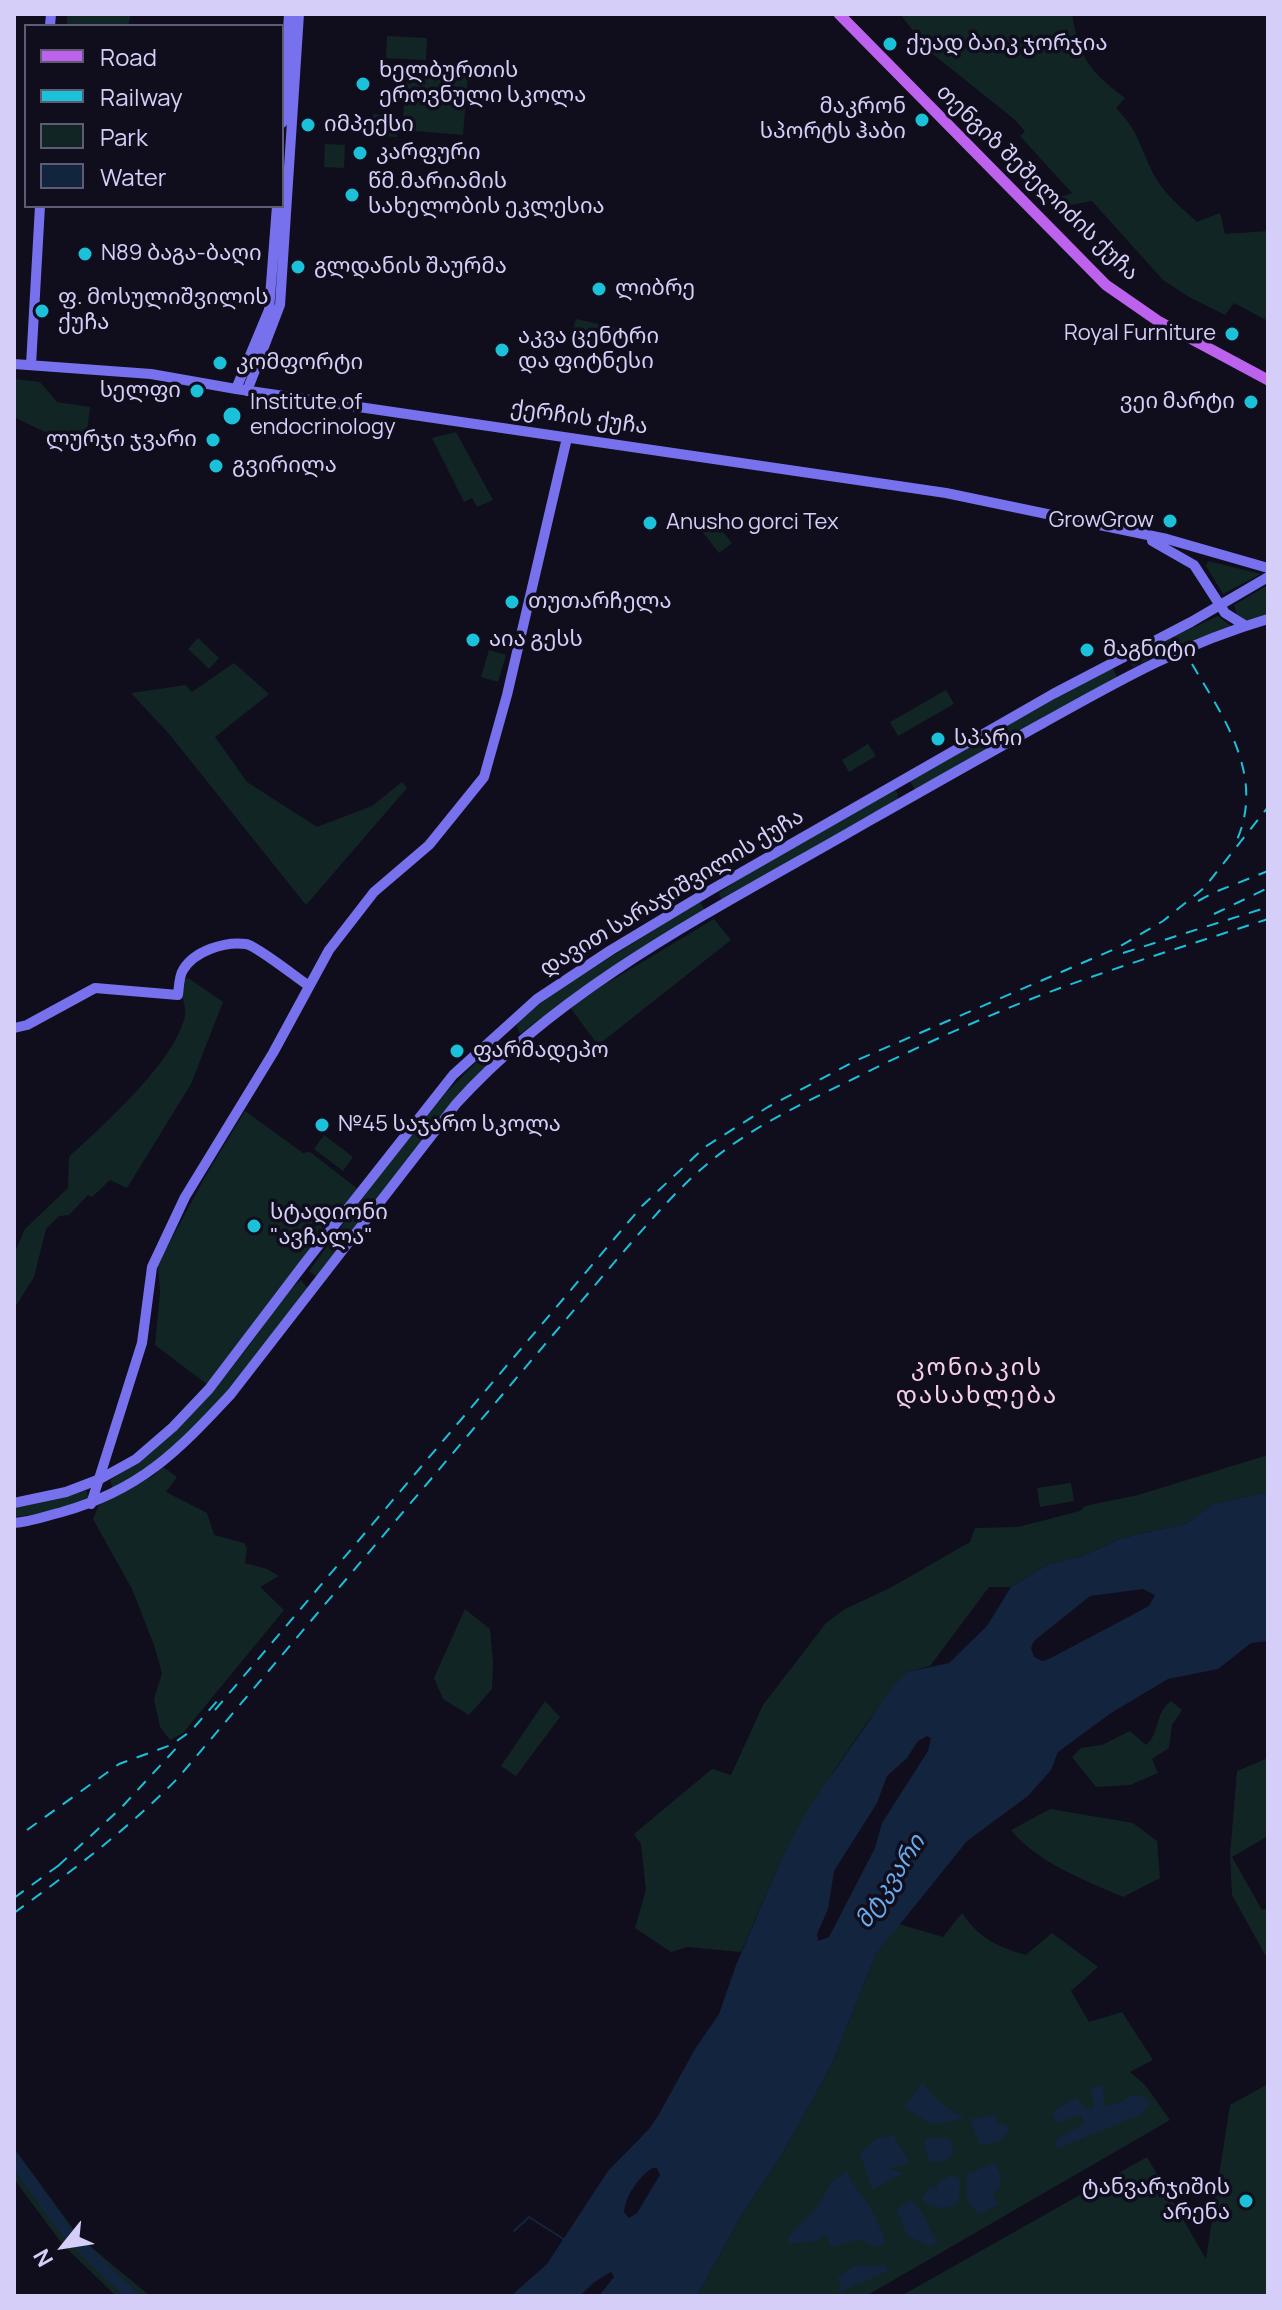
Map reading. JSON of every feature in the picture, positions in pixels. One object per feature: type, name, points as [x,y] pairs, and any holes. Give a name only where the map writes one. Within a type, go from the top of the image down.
[{"type":"main road","points":[[284,178],[292,49],[289,14]]},
{"type":"main road","points":[[284,108],[299,14]]},
{"type":"main road","name":"თენგიზ შეშელიძის ქუჩა","points":[[839,14],[1106,285],[1174,331],[1268,380]]},
{"type":"main road","points":[[31,365],[40,208]]},
{"type":"main road","points":[[277,208],[281,226]]},
{"type":"main road","points":[[242,390],[278,280],[282,208]]},
{"type":"main road","name":"ქერჩის ქუჩა","points":[[14,364],[151,374],[946,493],[1167,539],[1268,568]]},
{"type":"main road","points":[[91,1504],[142,1343],[152,1267],[166,1234],[329,950],[374,892],[429,845],[484,777],[507,695],[567,438]]},
{"type":"main road","name":"ქერჩის ქუჩა","points":[[1136,533],[1178,553],[1201,571],[1232,619],[1246,626]]},
{"type":"main road","points":[[1201,571],[1202,560],[1214,554]]},
{"type":"main road","name":"დავით სარაჯიშვილის ქუჩა","points":[[14,1503],[66,1492],[136,1459],[209,1389],[453,1075],[527,1007],[611,950],[892,785],[1268,577]]},
{"type":"main road","name":"დავით სარაჯიშვილის ქუჩა","points":[[14,1523],[91,1504],[113,1494],[148,1474],[191,1438],[231,1394],[456,1104],[483,1074],[555,1013],[699,920],[902,801],[1130,675],[1189,645],[1268,619]]},
{"type":"main road","points":[[1121,657],[1130,675]]},
{"type":"main road","points":[[892,785],[903,792],[902,801]]},
{"type":"main road","points":[[14,1028],[27,1025],[95,988],[178,995],[182,971],[210,948],[247,944],[309,986]]},
{"type":"main road","points":[[304,1264],[307,1277],[320,1280]]},
{"type":"main road","points":[[292,1281],[304,1280],[308,1284],[309,1294]]},
{"type":"main road","points":[[102,1476],[113,1494]]},
{"type":"green space","points":[[67,14],[131,14],[128,24],[67,23]]},
{"type":"green space","points":[[900,14],[1072,14],[1078,42],[1088,63],[1125,98],[1116,108],[1135,133],[1154,175],[1168,194],[1197,222],[1220,213],[1225,234],[1268,231],[1268,321],[1234,303],[1225,315],[1163,280],[1092,201],[1060,207],[1052,199],[1056,195],[1072,193],[1020,136],[1025,131],[929,51]]},
{"type":"green space","points":[[387,36],[427,38],[426,60],[386,58]]},
{"type":"green space","points":[[407,70],[468,75],[463,135],[402,130]]},
{"type":"green space","points":[[373,114],[398,116],[397,137],[372,135]]},
{"type":"green space","points":[[325,144],[345,145],[344,168],[324,167]]},
{"type":"green space","points":[[576,319],[616,328],[614,336],[573,329]]},
{"type":"green space","points":[[14,379],[40,382],[57,402],[90,407],[86,440],[53,436],[14,417]]},
{"type":"green space","points":[[456,432],[493,500],[477,507],[472,498],[464,502],[432,438]]},
{"type":"green space","points":[[713,520],[732,543],[719,553],[701,530]]},
{"type":"green space","points":[[1208,561],[1261,574],[1223,594],[1206,566]]},
{"type":"green space","points":[[1268,585],[1268,615],[1245,621],[1237,615],[1234,605]]},
{"type":"green space","points":[[1218,616],[1231,626],[1133,667],[1128,658]]},
{"type":"green space","points":[[198,638],[219,658],[209,669],[188,649]]},
{"type":"green space","points":[[489,650],[506,655],[498,682],[481,677]]},
{"type":"green space","points":[[234,663],[269,694],[215,737],[247,782],[317,827],[372,806],[402,782],[407,788],[306,905],[170,735],[131,693],[186,685],[192,692]]},
{"type":"green space","points":[[1112,667],[1117,677],[916,791],[909,780]]},
{"type":"green space","points":[[946,690],[954,704],[898,736],[890,722]]},
{"type":"green space","points":[[868,744],[876,756],[849,772],[842,760]]},
{"type":"green space","points":[[894,788],[898,794],[897,800],[722,902],[719,893],[751,871]]},
{"type":"green space","points":[[700,901],[706,913],[554,1008],[520,1034],[516,1025],[546,998]]},
{"type":"green space","points":[[714,919],[731,940],[598,1045],[569,1006]]},
{"type":"green space","points":[[188,978],[223,1002],[191,1084],[127,1188],[110,1180],[92,1197],[88,1195],[69,1215],[59,1216],[46,1229],[34,1277],[14,1309],[14,1254],[25,1229],[68,1188],[69,1157],[136,1092],[167,1053],[185,1016],[182,986],[183,980]]},
{"type":"green space","points":[[498,1040],[505,1049],[455,1099],[315,1276],[309,1271],[389,1162],[446,1093]]},
{"type":"green space","name":"სტადიონი \"ავჩალა\"","points":[[245,1111],[303,1153],[310,1152],[358,1189],[208,1385],[155,1345],[160,1292],[158,1264]]},
{"type":"green space","points":[[324,1135],[353,1157],[343,1171],[314,1149]]},
{"type":"green space","points":[[301,1280],[308,1289],[219,1403],[169,1454],[113,1490],[110,1480],[152,1451],[188,1419]]},
{"type":"green space","points":[[1268,1455],[1268,1492],[1213,1504],[1187,1523],[1119,1539],[1083,1556],[1049,1564],[1011,1587],[989,1587],[930,1666],[907,1672],[835,1769],[783,1855],[741,1952],[687,1947],[671,1952],[635,1928],[646,1890],[641,1844],[634,1834],[712,1769],[731,1775],[763,1705],[826,1623],[845,1609],[890,1588],[970,1542],[975,1528],[1018,1527],[1080,1511],[1085,1506],[1138,1495]]},
{"type":"green space","points":[[163,1467],[177,1477],[166,1492],[207,1513],[214,1535],[244,1543],[247,1548],[245,1563],[279,1576],[260,1587],[284,1610],[183,1733],[170,1740],[160,1727],[154,1699],[162,1673],[154,1645],[132,1589],[93,1519],[99,1505],[153,1476]]},
{"type":"green space","points":[[1071,1483],[1074,1501],[1040,1507],[1037,1488]]},
{"type":"green space","points":[[86,1490],[89,1499],[57,1511],[14,1517],[14,1506],[57,1499]]},
{"type":"green space","points":[[465,1609],[490,1629],[493,1663],[492,1689],[469,1715],[443,1699],[434,1678]]},
{"type":"green space","points":[[545,1701],[560,1717],[516,1776],[501,1766]]},
{"type":"green space","points":[[1171,1701],[1182,1710],[1172,1725],[1169,1748],[1152,1759],[1158,1773],[1130,1785],[1096,1787],[1072,1757],[1081,1748],[1102,1745],[1130,1731],[1146,1745]]},
{"type":"green space","points":[[1268,1758],[1268,1836],[1232,1857],[1262,1910],[1268,1908],[1268,1960],[1232,1895],[1230,1855],[1237,1771]]},
{"type":"green space","points":[[1050,1809],[1133,1823],[1157,1841],[1160,1878],[1123,1897],[1048,1861],[1011,1830]]},
{"type":"green space","points":[[962,1913],[982,1935],[1006,1949],[1026,1955],[1052,1933],[1098,1967],[1071,1991],[1089,2022],[1122,2012],[1153,2060],[1130,2072],[1145,2085],[1170,2120],[866,2296],[697,2296],[742,2214],[779,2159],[822,2083],[876,1954],[899,1924],[943,1937]]},
{"type":"green space","points":[[1268,2084],[1268,2296],[901,2296],[1147,2157],[1206,2259],[1230,2105]]},
{"type":"green space","points":[[14,2148],[79,2237],[150,2296],[116,2296],[63,2245],[14,2179]]},
{"type":"water","name":"მტკვარი","points":[[1268,1492],[1268,1641],[1251,1643],[1218,1669],[1168,1679],[1111,1713],[1058,1752],[1051,1770],[1028,1796],[967,1841],[876,1954],[822,2083],[779,2159],[742,2214],[697,2296],[599,2296],[614,2277],[611,2272],[580,2296],[511,2296],[547,2264],[608,2171],[658,2116],[695,2049],[719,2014],[736,1965],[783,1855],[810,1806],[892,1688],[907,1672],[949,1663],[987,1626],[1011,1587],[1049,1564],[1083,1556],[1119,1539],[1187,1523],[1213,1504]],"holes":[[[1143,1589],[1155,1595],[1149,1606],[1049,1659],[1042,1661],[1034,1657],[1031,1648],[1034,1641],[1090,1596]],[[927,1736],[931,1738],[928,1751],[882,1823],[875,1848],[829,1937],[818,1941],[817,1934],[828,1909],[834,1871],[877,1803],[887,1776],[907,1758],[918,1741]],[[657,2168],[660,2175],[637,2213],[629,2218],[624,2212],[627,2199],[647,2172]]]},
{"type":"water","points":[[923,2083],[942,2104],[966,2118],[933,2125],[904,2107]]},
{"type":"water","points":[[1103,2085],[1104,2106],[1120,2103],[1134,2094],[1152,2101],[1140,2115],[1056,2149],[1055,2140],[1084,2124],[1081,2115],[1057,2123],[1051,2113],[1076,2098],[1088,2110],[1094,2108],[1091,2089]]},
{"type":"water","points":[[996,2115],[997,2123],[1005,2124],[1010,2130],[998,2142],[980,2145],[970,2119]]},
{"type":"water","points":[[893,2135],[909,2163],[889,2169],[903,2173],[872,2190],[860,2153],[876,2139]]},
{"type":"water","points":[[928,2138],[951,2140],[953,2156],[941,2162],[929,2161],[924,2144]]},
{"type":"water","points":[[995,2162],[1000,2173],[1000,2188],[993,2193],[998,2205],[978,2214],[967,2200],[967,2174]]},
{"type":"water","points":[[847,2171],[871,2209],[886,2242],[876,2248],[860,2239],[832,2247],[825,2235],[815,2241],[789,2244],[788,2237],[817,2207],[831,2183]]},
{"type":"water","points":[[951,2175],[960,2178],[959,2202],[939,2208],[921,2199],[930,2186],[936,2190],[939,2182]]},
{"type":"water","points":[[910,2200],[923,2215],[937,2242],[929,2246],[907,2235],[897,2209]]},
{"type":"water","points":[[884,2265],[888,2271],[838,2293],[841,2284],[837,2278],[854,2266]]},
{"type":"waterway","points":[[14,2159],[65,2230],[132,2296]]},
{"type":"waterway","points":[[514,2231],[529,2217],[565,2240]]},
{"type":"railway","points":[[1192,664],[1228,727],[1244,771],[1244,818],[1236,842]]},
{"type":"railway","points":[[215,1710],[642,1206],[705,1147],[768,1107],[855,1061],[1117,948],[1163,921],[1204,888],[1268,807]]},
{"type":"railway","points":[[1198,901],[1268,871]]},
{"type":"railway","points":[[1214,914],[1268,888]]},
{"type":"railway","points":[[1123,953],[1268,907]]},
{"type":"railway","points":[[14,1913],[99,1849],[178,1778],[618,1258],[669,1201],[710,1162],[740,1139],[788,1112],[963,1027],[1090,978],[1268,919]]},
{"type":"railway","points":[[27,1830],[119,1764],[171,1745],[191,1731],[218,1700]]},
{"type":"railway","points":[[58,1866],[121,1808],[181,1743]]},
{"type":"railway","points":[[14,1898],[66,1860]]},
{"type":"place","name":"ქუად ბაიკ ჯორჯია","points":[[890,44]]},
{"type":"place","name":"ხელბურთის ეროვნული სკოლა","points":[[363,84]]},
{"type":"place","name":"მაკრონ სპორტს ჰაბი","points":[[922,120]]},
{"type":"place","name":"იმპექსი","points":[[308,125]]},
{"type":"place","name":"კარფური","points":[[360,153]]},
{"type":"place","name":"წმ.მარიამის სახელობის ეკლესია","points":[[352,195]]},
{"type":"place","name":"N89 ბაგა-ბაღი","points":[[85,254]]},
{"type":"place","name":"გლდანის შაურმა","points":[[298,267]]},
{"type":"place","name":"ლიბრე","points":[[599,289]]},
{"type":"place","name":"ფ. მოსულიშვილის ქუჩა","points":[[42,311]]},
{"type":"place","name":"Royal Furniture","points":[[1232,334]]},
{"type":"place","name":"აკვა ცენტრი და ფიტნესი","points":[[502,350]]},
{"type":"place","name":"კომფორტი","points":[[220,363]]},
{"type":"place","name":"სელფი","points":[[197,391]]},
{"type":"place","name":"ვეი მარტი","points":[[1251,402]]},
{"type":"place","name":"Institute of endocrinology","points":[[232,416]]},
{"type":"place","name":"ლურჯი ჯვარი","points":[[213,440]]},
{"type":"place","name":"გვირილა","points":[[216,466]]},
{"type":"place","name":"GrowGrow","points":[[1170,521]]},
{"type":"place","name":"Anusho gorci Tex","points":[[650,523]]},
{"type":"place","name":"თუთარჩელა","points":[[512,602]]},
{"type":"place","name":"აია გესს","points":[[473,640]]},
{"type":"place","name":"მაგნიტი","points":[[1087,650]]},
{"type":"place","name":"სპარი","points":[[938,739]]},
{"type":"place","name":"ფარმადეპო","points":[[457,1051]]},
{"type":"place","name":"№45 საჯარო სკოლა","points":[[322,1125]]},
{"type":"place","name":"სტადიონი \"ავჩალა\"","points":[[254,1226]]},
{"type":"place","name":"ტანვარჯიშის არენა","points":[[1246,2201]]},
{"type":"district","name":"კონიაკის დასახლება","points":[[977,1382]]}]
